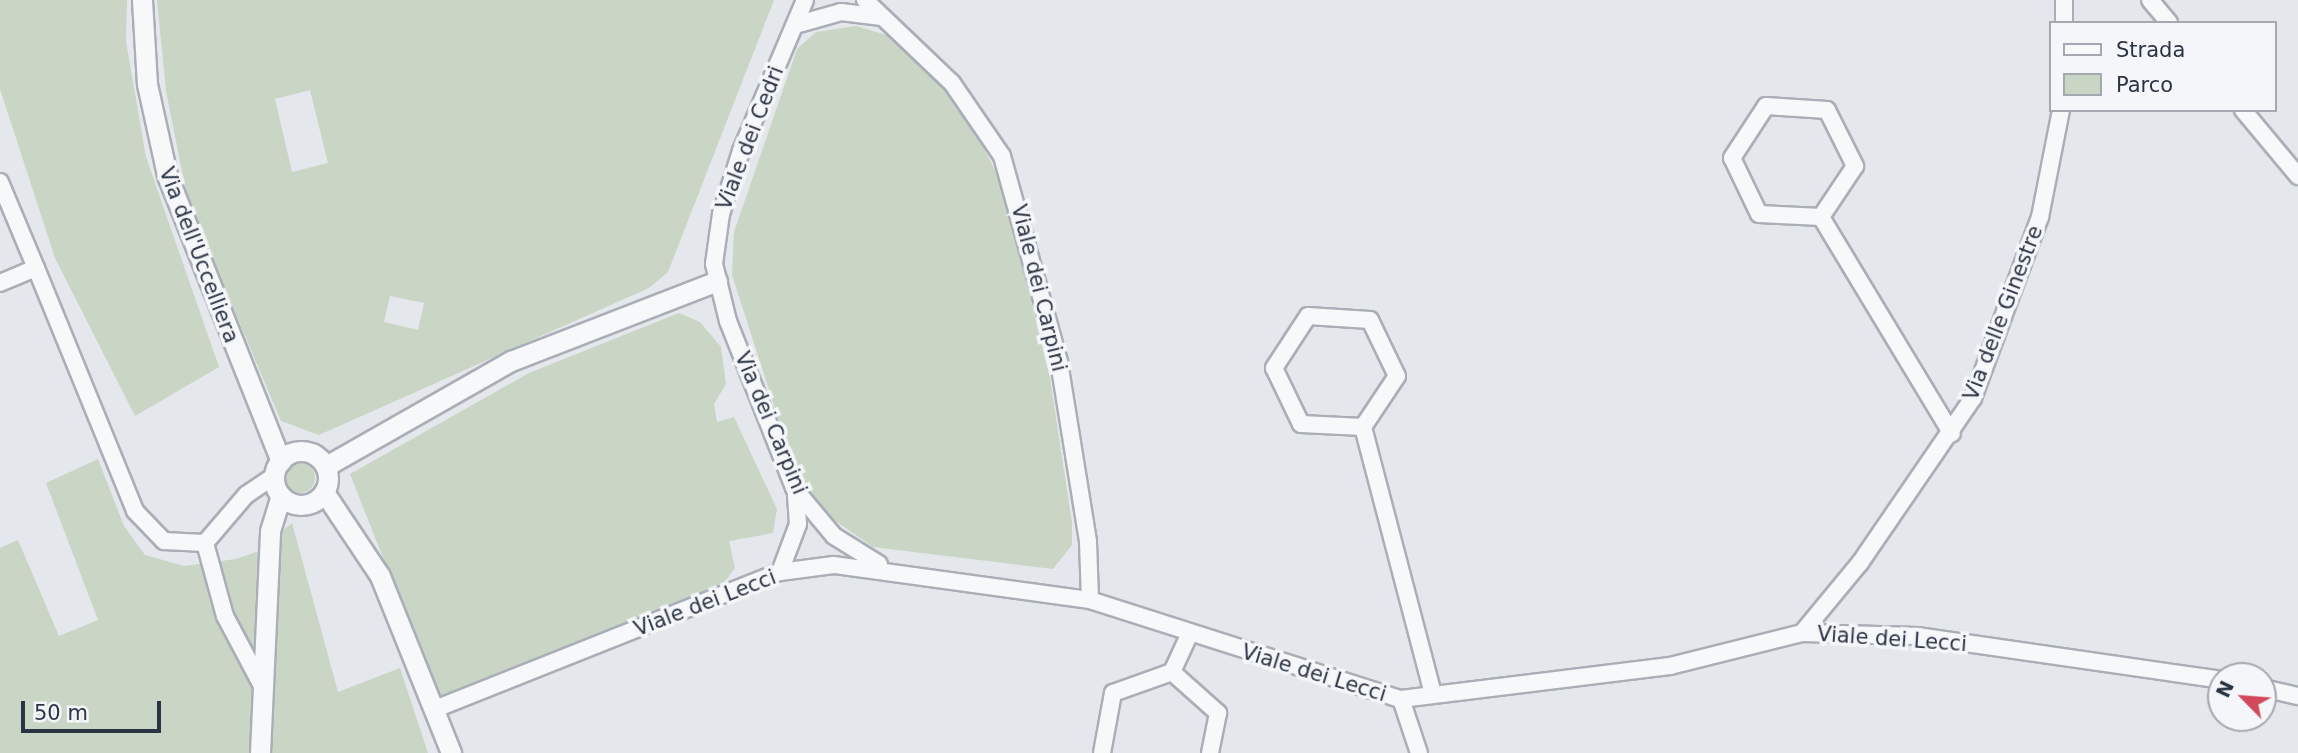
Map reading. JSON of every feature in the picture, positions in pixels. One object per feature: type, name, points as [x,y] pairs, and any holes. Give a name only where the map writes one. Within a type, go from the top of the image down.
[{"type":"street","name":"Via dell'Uccelliera","points":[[142,0],[147,84],[167,175],[277,468]]},
{"type":"street","name":"Viale dei Cedri","points":[[717,281],[721,214],[805,0]]},
{"type":"street","name":"Viale dei Carpini","points":[[865,0],[888,18],[969,102],[1009,175],[1059,362],[1088,542],[1090,600]]},
{"type":"street","points":[[2064,0],[2064,21]]},
{"type":"street","points":[[2150,0],[2167,21]]},
{"type":"street","points":[[795,25],[841,12],[888,18]]},
{"type":"street","points":[[1766,106],[1828,110],[1855,166],[1821,217],[1759,214],[1742,180],[1732,158],[1766,106]]},
{"type":"street","name":"Via delle Ginestre","points":[[1802,632],[1952,434],[1986,369],[2015,292],[2051,179],[2061,112]]},
{"type":"street","points":[[2245,112],[2298,176]]},
{"type":"street","points":[[0,182],[138,518],[164,541],[205,543]]},
{"type":"street","points":[[1821,217],[1952,434]]},
{"type":"street","points":[[0,283],[36,268]]},
{"type":"street","points":[[326,466],[511,361],[717,281]]},
{"type":"street","name":"Via dei Carpini","points":[[717,281],[794,488],[834,536],[888,568]]},
{"type":"street","points":[[1363,427],[1301,424],[1274,368],[1308,316],[1370,320],[1397,376],[1363,427],[1433,694]]},
{"type":"street","points":[[205,543],[246,495],[277,468],[304,451],[326,466]]},
{"type":"street","points":[[326,466],[324,492],[375,566],[435,709],[450,753]]},
{"type":"street","points":[[260,753],[261,686],[271,530],[281,496],[277,468]]},
{"type":"street","points":[[780,572],[798,524],[794,488]]},
{"type":"street","points":[[281,496],[303,505],[324,492]]},
{"type":"street","points":[[205,543],[225,616],[261,686]]},
{"type":"street","name":"Viale dei Lecci","points":[[435,709],[780,572],[834,565],[888,568],[1090,600],[1401,699],[1670,666],[1802,632],[1917,636],[2207,678]]},
{"type":"street","points":[[1102,753],[1113,692],[1172,672],[1190,633]]},
{"type":"street","points":[[1172,672],[1218,713],[1210,753]]},
{"type":"street","points":[[2277,691],[2298,696]]},
{"type":"street","points":[[1401,699],[1419,753]]},
{"type":"green space","points":[[0,0],[127,0],[126,41],[146,157],[219,367],[135,416],[55,258],[0,89]]},
{"type":"green space","points":[[157,0],[774,0],[668,272],[649,288],[319,435],[281,421],[188,201],[166,91]],"holes":[[[310,90],[328,163],[292,172],[275,99]],[[390,296],[424,303],[418,330],[384,322]]]},
{"type":"green space","points":[[856,26],[890,36],[914,54],[969,118],[1003,187],[1050,378],[1072,523],[1072,545],[1053,569],[873,547],[824,513],[791,458],[732,275],[734,232],[797,49],[816,32]]},
{"type":"green space","points":[[679,313],[700,322],[721,347],[726,384],[714,404],[717,422],[734,417],[777,509],[773,533],[729,541],[735,568],[719,589],[439,700],[350,474],[529,373]]},
{"type":"green space","points":[[98,459],[124,526],[145,555],[184,566],[236,559],[259,551],[292,523],[338,692],[400,668],[428,753],[0,753],[0,548],[18,540],[59,636],[98,620],[46,483]]},
{"type":"green space","points":[[300,463],[310,468],[315,478],[310,488],[300,493],[290,488],[285,478],[290,468]]}]
